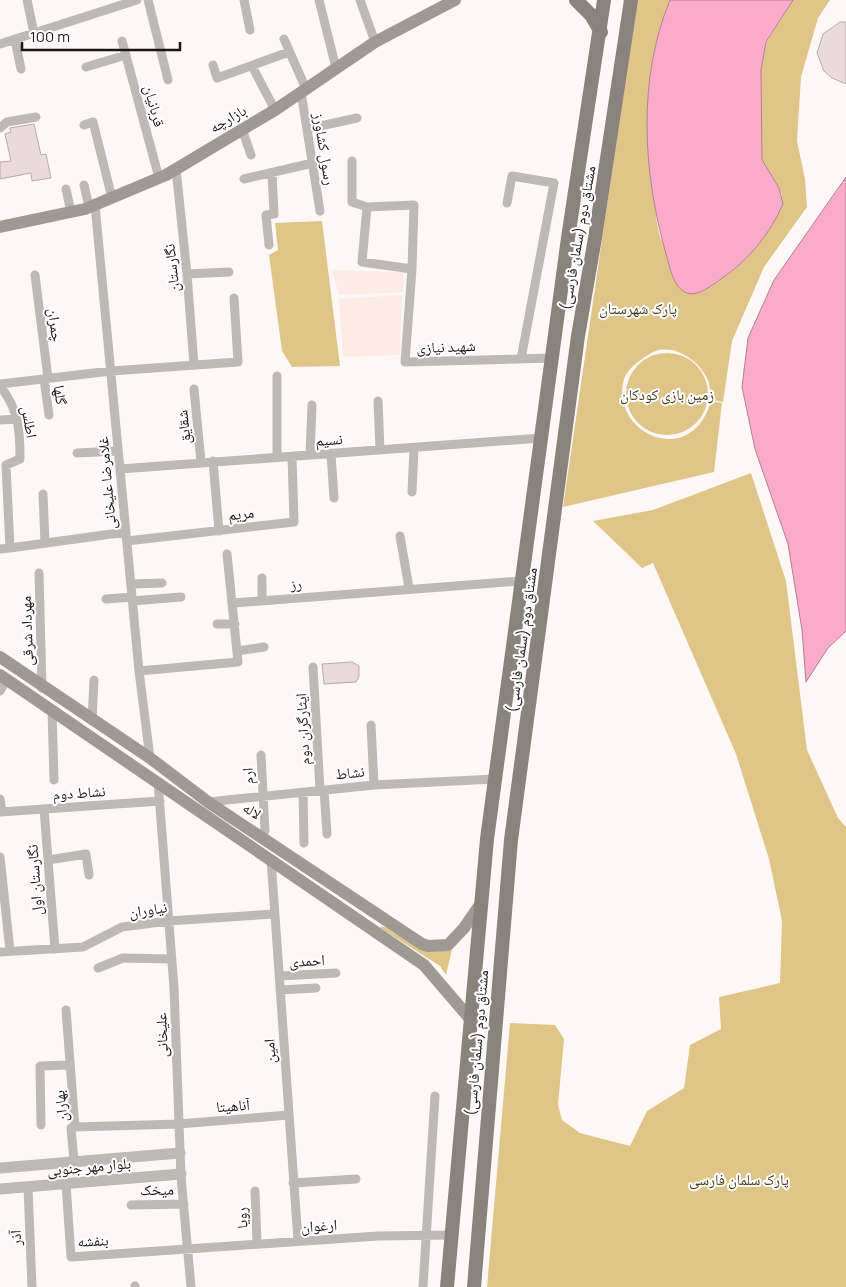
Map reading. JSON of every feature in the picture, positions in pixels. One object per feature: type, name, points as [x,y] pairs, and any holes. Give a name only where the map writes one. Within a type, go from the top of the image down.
[{"type":"main road","name":"بازارچه","points":[[0,227],[92,206],[159,178],[275,110],[375,42],[455,0]]},
{"type":"main road","points":[[576,0],[591,15],[601,32]]},
{"type":"main road","name":"مشتاق دوم (سلمان فارسی)","points":[[447,1287],[495,779],[540,438],[601,32],[604,0]]},
{"type":"main road","name":"مشتاق دوم (سلمان فارسی)","points":[[474,1287],[511,840],[578,336],[600,210],[631,0]]},
{"type":"main road","name":"لاله","points":[[0,657],[42,688],[150,758],[208,802],[422,944],[448,945],[454,940],[482,902]]},
{"type":"main road","name":"لاله","points":[[2,682],[52,710],[424,965],[471,1020]]},
{"type":"main road","points":[[101,743],[108,731]]},
{"type":"main road","points":[[371,928],[378,916]]},
{"type":"street","points":[[27,0],[34,33]]},
{"type":"street","points":[[0,44],[116,3],[137,0]]},
{"type":"street","points":[[148,0],[168,80]]},
{"type":"street","points":[[244,0],[250,30]]},
{"type":"street","points":[[318,0],[336,68]]},
{"type":"street","points":[[360,0],[375,42]]},
{"type":"street","name":"رسول کشاورز","points":[[284,39],[303,90],[320,211]]},
{"type":"street","points":[[14,40],[21,70]]},
{"type":"street","name":"قربانیان","points":[[122,41],[159,178]]},
{"type":"street","points":[[213,65],[217,78],[289,52]]},
{"type":"street","points":[[86,67],[126,55]]},
{"type":"street","points":[[252,66],[275,110]]},
{"type":"street","points":[[0,128],[7,122],[36,117]]},
{"type":"street","points":[[307,129],[357,118]]},
{"type":"street","points":[[84,125],[93,122],[112,198]]},
{"type":"street","points":[[242,129],[250,155]]},
{"type":"street","points":[[352,161],[352,202],[367,207],[362,262],[412,269]]},
{"type":"street","points":[[244,179],[313,163]]},
{"type":"street","name":"نگارستان","points":[[176,169],[194,365]]},
{"type":"street","points":[[269,244],[266,215],[274,214],[272,173]]},
{"type":"street","points":[[507,203],[512,176],[554,183],[521,359]]},
{"type":"street","name":"غلامرضا علیخانی","points":[[84,185],[92,206],[111,371],[139,671],[150,758]]},
{"type":"street","points":[[66,189],[71,212]]},
{"type":"street","name":"شهید نیازی","points":[[367,207],[414,206],[412,269],[405,362],[552,358]]},
{"type":"street","points":[[187,274],[229,272]]},
{"type":"street","name":"چمران","points":[[35,275],[46,378]]},
{"type":"street","points":[[0,385],[111,371],[238,362],[234,298]]},
{"type":"street","points":[[277,376],[277,458]]},
{"type":"street","name":"گلها","points":[[46,378],[49,415]]},
{"type":"street","name":"اطلس","points":[[0,385],[12,402],[20,431],[20,459],[6,466],[4,521],[10,548]]},
{"type":"street","name":"شقایق","points":[[194,389],[201,462]]},
{"type":"street","points":[[378,401],[380,450]]},
{"type":"street","points":[[310,455],[312,405]]},
{"type":"street","points":[[1,420],[17,419]]},
{"type":"street","name":"نسیم","points":[[120,469],[540,438]]},
{"type":"street","points":[[412,492],[414,448]]},
{"type":"street","points":[[77,453],[118,452]]},
{"type":"street","points":[[331,454],[334,498]]},
{"type":"street","name":"مریم","points":[[126,537],[219,531],[294,522],[292,456]]},
{"type":"street","points":[[213,462],[219,531]]},
{"type":"street","points":[[43,494],[46,543]]},
{"type":"street","points":[[400,536],[408,588]]},
{"type":"street","points":[[0,549],[46,543],[126,537]]},
{"type":"street","points":[[139,671],[238,662],[227,554]]},
{"type":"street","name":"مهرداد شرقی","points":[[39,573],[42,688]]},
{"type":"street","points":[[262,578],[262,600]]},
{"type":"street","name":"رز","points":[[233,603],[408,588],[521,581]]},
{"type":"street","points":[[131,584],[162,583]]},
{"type":"street","points":[[106,599],[182,597]]},
{"type":"street","points":[[217,624],[235,624]]},
{"type":"street","points":[[237,651],[264,647]]},
{"type":"street","name":"ایثارگران دوم","points":[[313,667],[327,834]]},
{"type":"street","points":[[92,721],[94,680]]},
{"type":"street","points":[[52,710],[54,780]]},
{"type":"street","points":[[371,725],[374,785]]},
{"type":"street","name":"ارم","points":[[261,755],[265,831]]},
{"type":"street","name":"نشاط","points":[[208,802],[374,785],[495,779]]},
{"type":"street","name":"علیخانی","points":[[158,782],[172,959],[181,1174],[191,1287]]},
{"type":"street","points":[[303,792],[304,843]]},
{"type":"street","points":[[0,799],[1,812]]},
{"type":"street","name":"نشاط دوم","points":[[1,812],[160,801]]},
{"type":"street","name":"نگارستان اول","points":[[44,809],[54,949]]},
{"type":"street","points":[[48,860],[86,854],[89,875]]},
{"type":"street","points":[[0,856],[10,951]]},
{"type":"street","name":"امین","points":[[271,859],[298,1241]]},
{"type":"street","name":"نیاوران","points":[[0,952],[83,947],[122,927],[168,921],[274,914]]},
{"type":"street","points":[[98,968],[123,958],[172,959]]},
{"type":"street","name":"احمدی","points":[[279,976],[336,973]]},
{"type":"street","points":[[280,990],[316,988]]},
{"type":"street","name":"بهاران","points":[[66,1010],[76,1127],[179,1124]]},
{"type":"street","points":[[42,1126],[40,1066],[70,1065]]},
{"type":"street","points":[[423,1287],[434,1096]]},
{"type":"street","name":"آناهیتا","points":[[179,1124],[289,1116]]},
{"type":"street","points":[[74,1161],[71,1128],[76,1127]]},
{"type":"street","name":"بلوار مهر جنوبی","points":[[0,1168],[180,1153]]},
{"type":"street","name":"بلوار مهر جنوبی","points":[[0,1189],[181,1174]]},
{"type":"street","points":[[293,1183],[356,1179]]},
{"type":"street","name":"بنفشه","points":[[66,1184],[71,1257],[188,1248]]},
{"type":"street","name":"آذر","points":[[28,1187],[32,1287]]},
{"type":"street","name":"رویا","points":[[255,1191],[257,1243]]},
{"type":"street","name":"میخک","points":[[131,1204],[184,1204]]},
{"type":"street","name":"ارغوان","points":[[188,1248],[257,1243],[452,1235]]},
{"type":"shaded area","points":[[670,0],[793,0],[766,42],[761,70],[762,160],[779,188],[783,204],[765,236],[740,264],[709,287],[691,294],[678,287],[671,271],[658,223],[648,159],[648,94],[652,62],[659,31]]},
{"type":"shaded area","points":[[846,177],[846,631],[828,648],[806,682],[802,630],[788,544],[755,449],[742,387],[748,338],[774,280]]},
{"type":"shaded area","points":[[332,270],[404,272],[403,292],[339,295]]},
{"type":"shaded area","points":[[402,295],[400,355],[343,357],[339,299]]},
{"type":"green space","name":"پارک شهرستان","points":[[637,0],[670,0],[661,24],[651,73],[648,124],[651,174],[659,234],[663,244],[702,291],[731,272],[747,258],[782,195],[762,160],[760,151],[761,70],[766,43],[793,0],[830,0],[818,18],[801,77],[797,141],[805,179],[807,207],[764,267],[732,341],[723,402],[712,400],[707,378],[697,364],[682,353],[673,350],[665,349],[648,355],[631,369],[624,379],[623,398],[628,415],[640,428],[654,437],[671,439],[687,435],[701,422],[711,401],[722,403],[714,472],[563,507]]},
{"type":"green space","points":[[322,221],[340,366],[292,367],[282,351],[269,255],[278,250],[275,223]]},
{"type":"green space","name":"زمین بازی کودکان","points":[[667,353],[683,356],[696,365],[705,378],[708,394],[705,410],[696,423],[683,432],[667,435],[651,432],[638,423],[629,410],[626,394],[629,378],[638,365],[651,356]]},
{"type":"green space","name":"پارک سلمان فارسی","points":[[751,473],[786,581],[807,750],[838,818],[846,827],[846,1287],[487,1287],[510,1023],[555,1025],[564,1039],[558,1105],[562,1120],[580,1133],[630,1146],[647,1111],[684,1088],[690,1045],[721,1029],[719,997],[780,983],[782,921],[769,859],[736,754],[653,563],[642,568],[593,521],[653,510]]},
{"type":"green space","points":[[379,927],[385,927],[401,937],[453,945],[446,975],[440,966]]},
{"type":"building","points":[[840,22],[846,22],[846,84],[832,78],[824,71],[817,53],[823,34]]},
{"type":"building","points":[[34,124],[41,155],[46,154],[51,178],[32,181],[31,173],[0,179],[0,162],[11,161],[5,134],[11,132],[10,128]]},
{"type":"building","points":[[352,662],[359,666],[359,676],[356,682],[324,684],[322,664]]}]
